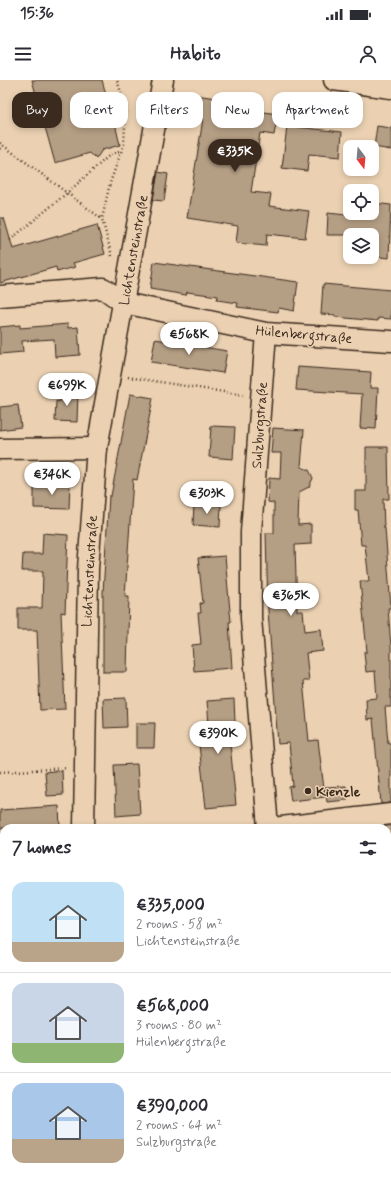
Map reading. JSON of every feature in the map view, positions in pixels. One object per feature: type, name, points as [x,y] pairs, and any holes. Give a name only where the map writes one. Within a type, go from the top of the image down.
[{"type":"street","name":"Lichtensteinstraße","points":[[84,824],[88,570],[97,448],[163,80]]},
{"type":"street","points":[[334,80],[391,88]]},
{"type":"street","points":[[0,296],[103,288],[124,302]]},
{"type":"street","name":"Hülenbergstraße","points":[[124,302],[266,334],[391,341]]},
{"type":"street","name":"Sulzburgstraße","points":[[266,334],[251,532],[251,618],[268,824]]},
{"type":"street","points":[[0,449],[97,448]]},
{"type":"street","points":[[307,824],[391,814]]},
{"type":"path","points":[[113,256],[102,219],[110,183],[124,144],[126,108],[117,80]]},
{"type":"path","points":[[0,143],[102,219]]},
{"type":"path","points":[[0,149],[3,146]]},
{"type":"path","points":[[10,240],[67,193],[112,153],[121,152]]},
{"type":"path","points":[[110,374],[262,398]]},
{"type":"path","points":[[0,772],[85,768]]},
{"type":"building","points":[[32,80],[102,80],[105,92],[70,92],[70,128],[116,128],[120,145],[102,150],[96,159],[90,153],[55,163],[45,128],[62,128],[62,92],[35,92]]},
{"type":"building","points":[[203,96],[211,97],[211,128],[264,128],[264,112],[272,113],[272,128],[275,128],[274,135],[260,133],[251,192],[271,194],[269,206],[309,211],[305,238],[267,234],[266,246],[236,243],[238,226],[187,218],[202,128],[203,128]]},
{"type":"building","points":[[377,126],[391,128],[391,150],[379,148],[379,140],[375,140]]},
{"type":"building","points":[[287,128],[305,128],[342,132],[340,157],[309,154],[307,171],[282,168]]},
{"type":"building","points":[[158,172],[168,174],[164,201],[153,200]]},
{"type":"building","points":[[379,204],[391,205],[389,258],[379,257],[379,228],[343,228],[343,235],[327,235],[328,213],[343,215],[343,220],[379,220]]},
{"type":"building","points":[[0,218],[4,218],[13,249],[97,225],[105,254],[73,263],[75,267],[57,272],[56,267],[0,283]]},
{"type":"building","points":[[154,262],[298,282],[294,311],[279,308],[278,312],[237,307],[238,303],[217,300],[218,296],[187,292],[186,295],[150,289]]},
{"type":"building","points":[[323,284],[391,290],[391,319],[378,318],[378,321],[335,317],[335,315],[321,314]]},
{"type":"building","points":[[68,324],[68,328],[78,327],[80,355],[55,357],[54,339],[22,341],[23,352],[0,354],[0,327],[20,325],[20,328]]},
{"type":"building","points":[[155,339],[227,351],[223,373],[151,362]]},
{"type":"building","points":[[298,367],[371,372],[370,388],[378,388],[376,429],[360,428],[362,394],[296,390]]},
{"type":"building","points":[[60,391],[78,392],[77,422],[55,421],[56,401],[59,402]]},
{"type":"building","points":[[130,394],[153,398],[137,480],[133,479],[125,596],[129,596],[127,672],[103,672],[103,592],[109,496],[111,496]]},
{"type":"building","points":[[18,405],[21,427],[0,430],[0,407]]},
{"type":"building","points":[[211,426],[235,427],[233,459],[209,457]]},
{"type":"building","points":[[273,428],[304,430],[301,467],[309,470],[313,478],[309,487],[299,492],[298,525],[311,524],[311,544],[295,545],[297,611],[303,611],[305,631],[321,629],[323,651],[306,653],[309,681],[303,681],[309,741],[318,740],[325,797],[291,801],[289,787],[293,786],[289,743],[278,744],[268,611],[266,533],[274,533],[274,503],[268,502],[269,478],[280,479],[281,453],[271,453]]},
{"type":"building","points":[[366,447],[388,447],[389,499],[383,499],[391,608],[388,608],[391,647],[391,707],[385,707],[388,743],[391,743],[391,803],[381,804],[373,719],[367,720],[366,699],[377,698],[375,671],[366,672],[364,652],[367,652],[360,581],[369,581],[365,545],[361,545],[358,510],[355,510],[355,491],[366,491]]},
{"type":"building","points":[[34,483],[70,484],[69,509],[34,508]]},
{"type":"building","points":[[194,503],[221,505],[220,527],[193,525]]},
{"type":"building","points":[[43,533],[68,535],[65,613],[61,612],[65,709],[40,710],[37,630],[18,630],[18,608],[42,608],[43,571],[22,571],[23,554],[42,554]]},
{"type":"building","points":[[225,556],[231,622],[229,622],[232,668],[194,671],[192,645],[201,644],[198,613],[201,613],[200,603],[203,603],[198,558]]},
{"type":"building","points":[[126,698],[127,727],[104,728],[103,699]]},
{"type":"building","points":[[234,699],[235,722],[228,723],[236,805],[206,808],[199,745],[203,744],[201,725],[209,724],[207,701]]},
{"type":"building","points":[[136,723],[155,723],[154,748],[136,748]]},
{"type":"building","points":[[137,764],[140,814],[116,816],[114,765]]},
{"type":"building","points":[[62,770],[63,795],[47,796],[45,772]]},
{"type":"building","points":[[346,786],[347,800],[327,802],[325,787]]},
{"type":"building","points":[[59,806],[60,824],[0,824],[0,810]]},
{"type":"place","name":"Kienzle","points":[[308,791]]}]
